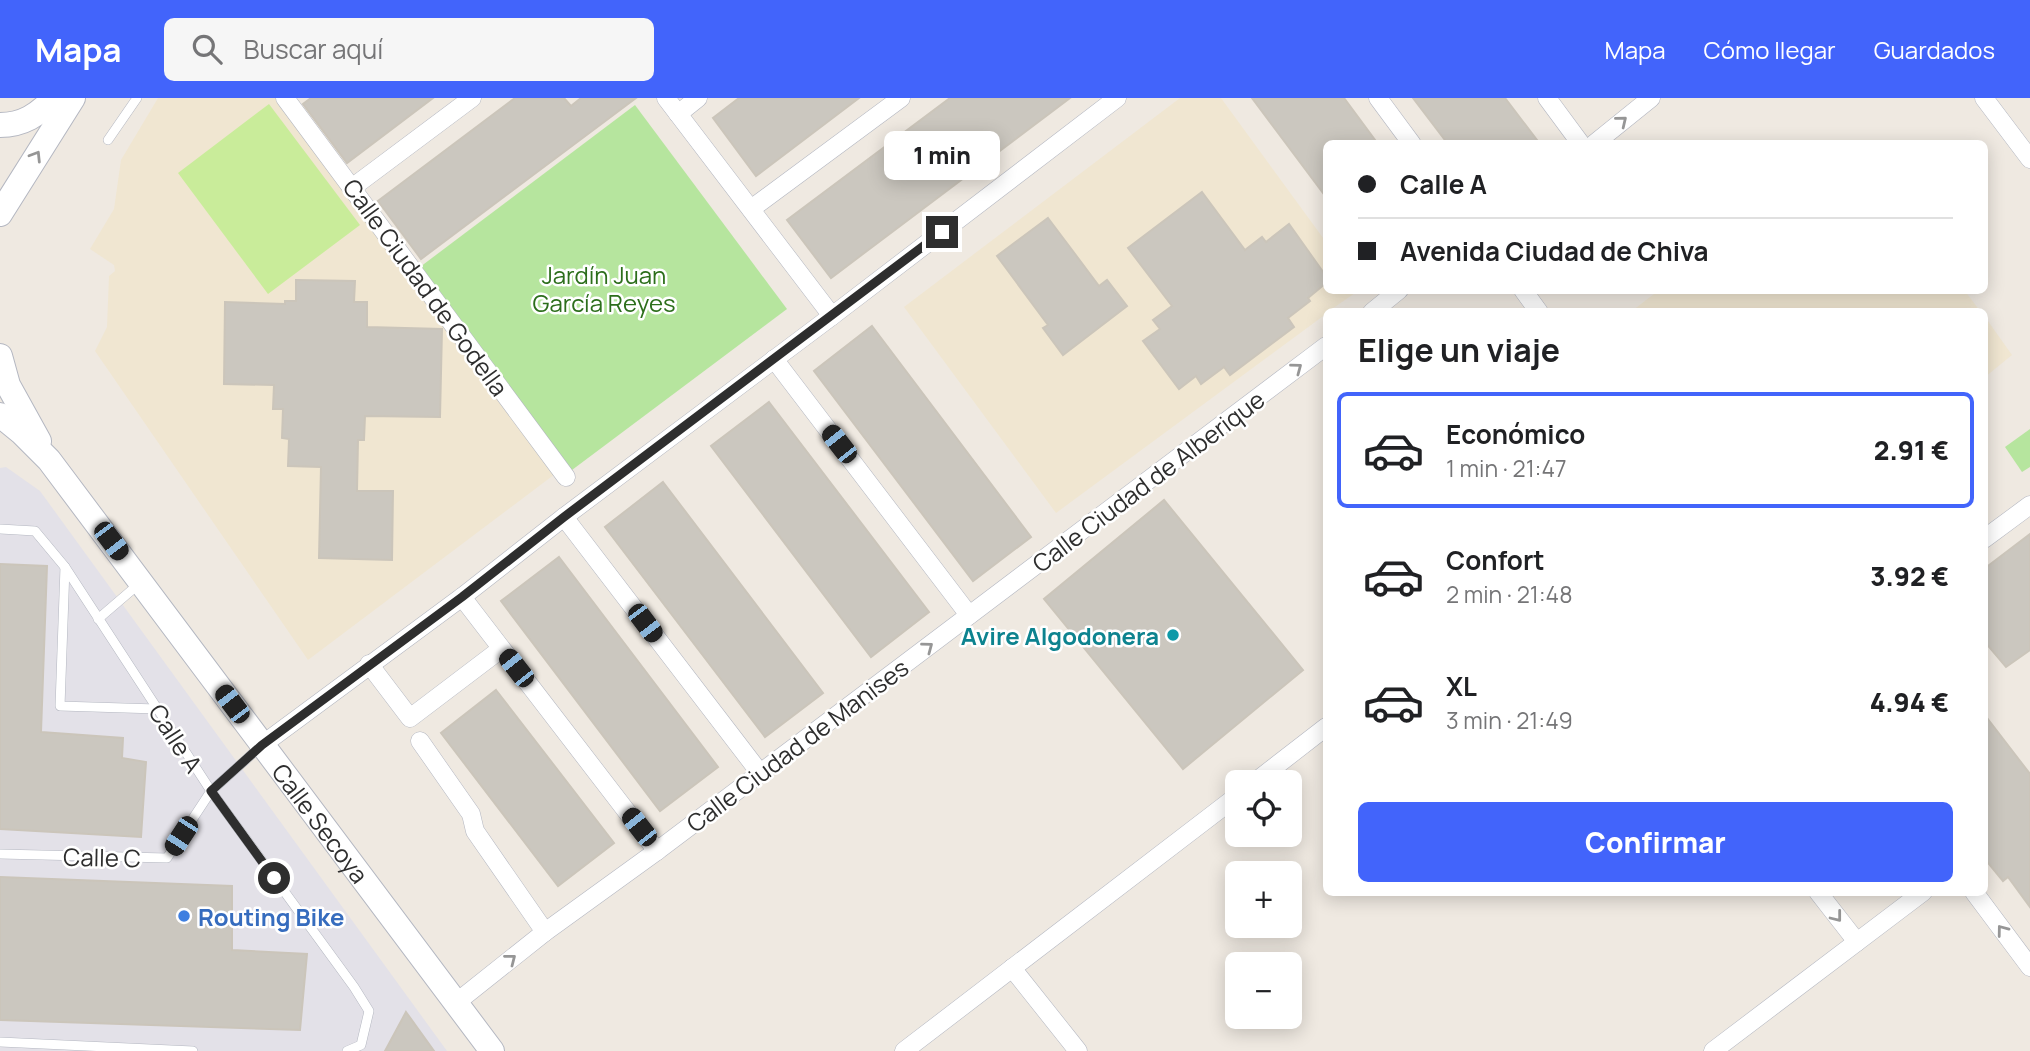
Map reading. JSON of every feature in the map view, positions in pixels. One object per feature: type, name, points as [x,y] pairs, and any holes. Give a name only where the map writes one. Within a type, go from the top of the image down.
[{"type":"main road","points":[[0,125],[29,120],[54,98]]},
{"type":"main road","points":[[0,214],[73,98]]},
{"type":"main road","points":[[0,356],[8,385],[49,460]]},
{"type":"main road","points":[[0,415],[11,431],[49,460]]},
{"type":"main road","name":"Calle Secoya","points":[[49,460],[492,1051]]},
{"type":"street","name":"Calle Ciudad de Godella","points":[[285,98],[566,477]]},
{"type":"street","points":[[353,187],[472,98]]},
{"type":"street","points":[[666,98],[832,316]]},
{"type":"street","points":[[678,114],[698,98]]},
{"type":"street","points":[[751,209],[901,98]]},
{"type":"street","points":[[262,745],[462,597],[1117,98]]},
{"type":"street","points":[[1378,98],[1409,140]]},
{"type":"street","points":[[1547,98],[1578,140]]},
{"type":"street","points":[[1599,140],[1651,98]]},
{"type":"street","points":[[1984,98],[2030,159]]},
{"type":"street","points":[[1377,308],[1394,294]]},
{"type":"street","name":"Calle Ciudad de Alberique","points":[[969,615],[1323,348]]},
{"type":"street","points":[[774,359],[969,615]]},
{"type":"street","points":[[1988,536],[2030,505]]},
{"type":"street","points":[[564,517],[760,773]]},
{"type":"street","points":[[462,597],[657,851]]},
{"type":"street","name":"Calle Ciudad de Manises","points":[[457,1002],[545,932],[657,851],[969,615]]},
{"type":"street","points":[[369,664],[410,718],[501,649]]},
{"type":"street","points":[[1270,770],[1323,729]]},
{"type":"street","points":[[420,741],[471,814],[475,831],[545,932]]},
{"type":"street","points":[[904,1051],[1225,805]]},
{"type":"street","points":[[1821,896],[1857,943]]},
{"type":"street","points":[[1713,1051],[1918,896]]},
{"type":"street","points":[[1977,896],[2030,967]]},
{"type":"street","points":[[1012,968],[1078,1051]]},
{"type":"lane","points":[[108,140],[137,98]]},
{"type":"lane","name":"Calle A","points":[[0,529],[35,531],[65,567],[211,791],[369,1011],[360,1045],[347,1051]]},
{"type":"lane","points":[[65,567],[60,706],[157,709]]},
{"type":"lane","points":[[98,619],[141,582]]},
{"type":"lane","points":[[211,791],[262,745]]},
{"type":"lane","name":"Calle C","points":[[0,854],[167,858],[211,791]]},
{"type":"lane","points":[[0,1042],[193,1051]]},
{"type":"shaded area","points":[[158,98],[277,98],[555,474],[308,660],[95,351],[107,327],[109,276],[115,271],[114,265],[90,249],[114,209],[121,160]]},
{"type":"shaded area","points":[[1180,98],[1221,98],[1323,238],[1323,294],[1354,294],[1333,308],[1323,308],[1323,316],[1056,513],[904,307]]},
{"type":"shaded area","points":[[1654,294],[1967,294],[1978,308],[1636,308]]},
{"type":"shaded area","points":[[1988,321],[2012,355],[1988,375]]},
{"type":"shaded area","points":[[6,467],[40,491],[447,1051],[0,1051],[0,468]]},
{"type":"green space","points":[[269,104],[360,225],[268,294],[178,173]]},
{"type":"green space","name":"Jardín Juan García Reyes","points":[[635,105],[787,309],[572,470],[420,267]]},
{"type":"green space","points":[[2030,429],[2030,467],[2022,472],[2005,447]]},
{"type":"building","points":[[311,98],[433,98],[347,163],[303,104]]},
{"type":"building","points":[[515,98],[564,98],[571,106],[581,98],[636,98],[421,259],[378,201]]},
{"type":"building","points":[[739,98],[859,98],[756,176],[713,118]]},
{"type":"building","points":[[950,98],[1070,98],[831,278],[787,220]]},
{"type":"building","points":[[1252,98],[1344,98],[1375,140],[1323,140],[1323,193]]},
{"type":"building","points":[[1413,98],[1505,98],[1537,140],[1445,140]]},
{"type":"building","points":[[1202,192],[1245,250],[1262,237],[1266,242],[1289,224],[1323,272],[1323,286],[1308,298],[1310,301],[1288,318],[1294,327],[1230,375],[1224,367],[1201,384],[1196,376],[1179,389],[1143,341],[1160,329],[1153,320],[1172,306],[1128,248]]},
{"type":"building","points":[[1048,218],[1099,286],[1107,280],[1127,306],[1063,355],[1043,328],[1048,325],[997,256]]},
{"type":"building","points":[[296,280],[355,281],[354,302],[367,302],[367,327],[442,329],[440,417],[365,416],[364,440],[358,440],[357,491],[393,491],[392,560],[319,558],[321,467],[288,466],[289,439],[282,438],[283,409],[273,409],[274,385],[224,384],[225,302],[285,304],[285,301],[296,301]]},
{"type":"building","points":[[872,326],[1031,537],[973,581],[814,371]]},
{"type":"building","points":[[769,402],[929,612],[871,657],[711,446]]},
{"type":"building","points":[[663,482],[823,693],[765,737],[605,527]]},
{"type":"building","name":"Avire Algodonera","points":[[1164,500],[1303,670],[1183,769],[1044,599]]},
{"type":"building","points":[[2030,534],[2030,650],[2006,667],[1988,646],[1988,566]]},
{"type":"building","points":[[559,557],[718,767],[660,811],[501,601]]},
{"type":"building","points":[[0,564],[47,566],[41,732],[123,738],[122,758],[146,762],[141,837],[0,829]]},
{"type":"building","points":[[496,690],[614,843],[558,886],[441,733]]},
{"type":"building","points":[[1988,719],[2030,774],[2030,907],[2008,877],[2003,881],[1988,863]]},
{"type":"building","points":[[0,877],[232,886],[232,950],[307,954],[300,1030],[0,1020]]},
{"type":"building","points":[[406,1012],[434,1051],[385,1051]]},
{"type":"place","name":"Avire Algodonera","points":[[1173,635]]},
{"type":"place","name":"Routing Bike","points":[[184,916]]},
{"type":"route","points":[[274,878],[211,791],[262,745],[462,597],[942,232]]}]
